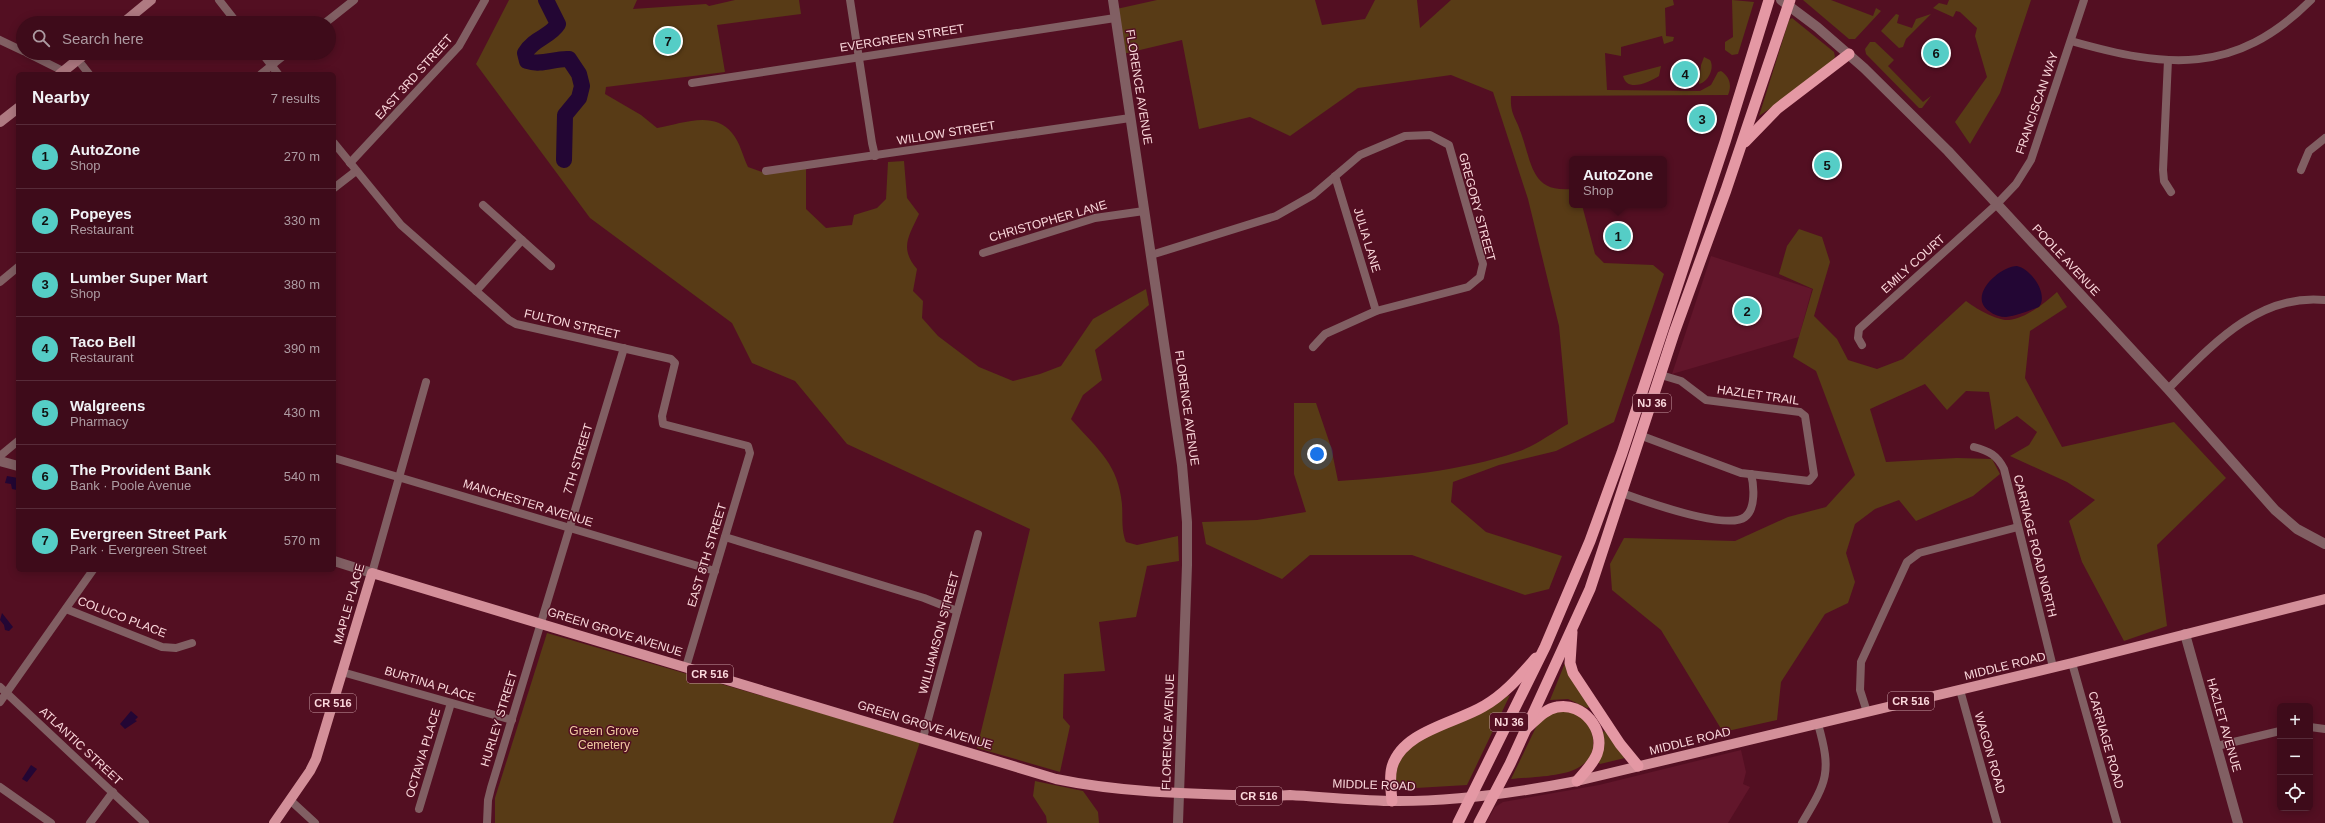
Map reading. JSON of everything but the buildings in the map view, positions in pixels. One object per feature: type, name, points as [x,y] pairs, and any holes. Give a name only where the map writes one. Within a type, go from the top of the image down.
[{"type":"highway","name":"NJ 36","points":[[1458,823],[1545,647],[1590,541],[1622,453],[1725,142],[1769,0]]},
{"type":"highway","name":"NJ 36","points":[[1479,823],[1496,793],[1590,589],[1661,375],[1741,147],[1786,2]]},
{"type":"highway","points":[[1741,147],[1777,109],[1849,54]]},
{"type":"highway","points":[[1572,627],[1570,663],[1573,673],[1620,744],[1638,766]]},
{"type":"highway","points":[[1392,801],[1392,768],[1403,747],[1417,737],[1484,706],[1511,686],[1545,647]]},
{"type":"highway","points":[[1524,731],[1547,711],[1558,707],[1568,707],[1584,713],[1595,726],[1599,744],[1595,759],[1577,781]]},
{"type":"main road","points":[[132,16],[151,0]]},
{"type":"main road","points":[[62,72],[78,60]]},
{"type":"main road","points":[[0,122],[16,110]]},
{"type":"main road","name":"GREEN GROVE AVENUE","points":[[372,573],[1048,776]]},
{"type":"main road","name":"MAPLE PLACE","points":[[274,823],[316,759],[372,573]]},
{"type":"main road","points":[[2304,604],[2325,591]]},
{"type":"main road","name":"MIDDLE ROAD","points":[[1048,776],[1108,789],[1180,793],[1290,795],[1392,801],[1472,797],[1496,793],[1535,790],[2072,663],[2325,599]]},
{"type":"street","points":[[219,0],[232,16]]},
{"type":"street","points":[[334,16],[354,0]]},
{"type":"street","name":"EAST 3RD STREET","points":[[350,163],[459,46],[485,0]]},
{"type":"street","points":[[850,0],[875,156]]},
{"type":"street","name":"FLORENCE AVENUE","points":[[1113,0],[1182,465],[1187,522],[1178,823]]},
{"type":"street","name":"FRANCISCAN WAY","points":[[1996,205],[2016,184],[2031,160],[2084,0]]},
{"type":"street","points":[[2071,41],[2124,55],[2168,60],[2203,59],[2236,51],[2263,37],[2311,0]]},
{"type":"street","name":"POOLE AVENUE","points":[[1786,2],[1849,54],[1886,88],[1948,151],[1996,205],[2168,390],[2275,510],[2297,529],[2325,544]]},
{"type":"street","name":"EVERGREEN STREET","points":[[692,83],[1115,18]]},
{"type":"street","points":[[0,40],[16,48]]},
{"type":"street","points":[[39,60],[59,72]]},
{"type":"street","points":[[78,60],[87,72]]},
{"type":"street","points":[[267,60],[276,72]]},
{"type":"street","points":[[264,72],[279,60]]},
{"type":"street","points":[[2168,60],[2163,170],[2164,181],[2171,192]]},
{"type":"street","name":"WILLOW STREET","points":[[766,171],[1130,118]]},
{"type":"street","name":"GREGORY STREET","points":[[1151,255],[1276,216],[1313,195],[1360,155],[1405,136],[1430,135],[1449,145],[1483,264],[1480,277],[1468,287],[1376,311],[1325,334],[1313,347]]},
{"type":"street","points":[[2301,170],[2309,151],[2325,138]]},
{"type":"street","name":"FULTON STREET","points":[[336,146],[401,225],[509,320],[516,324],[676,358],[662,416],[663,424],[743,443],[750,449]]},
{"type":"street","points":[[336,186],[356,171]]},
{"type":"street","name":"JULIA LANE","points":[[1335,176],[1376,311]]},
{"type":"street","points":[[483,205],[551,266]]},
{"type":"street","name":"EMILY COURT","points":[[1862,345],[1858,338],[1860,329],[1996,205]]},
{"type":"street","name":"CHRISTOPHER LANE","points":[[983,253],[1095,218],[1144,211]]},
{"type":"street","points":[[476,291],[522,240]]},
{"type":"street","points":[[0,282],[16,269]]},
{"type":"street","points":[[2168,390],[2232,330],[2257,313],[2287,301],[2302,299],[2325,300]]},
{"type":"street","name":"7TH STREET","points":[[541,623],[624,348]]},
{"type":"street","name":"HAZLET TRAIL","points":[[1642,436],[1710,463],[1751,474],[1808,481],[1814,475],[1804,414],[1800,412],[1706,400],[1682,381],[1661,375]]},
{"type":"street","name":"MAPLE PLACE","points":[[372,573],[426,382]]},
{"type":"street","points":[[0,456],[16,443]]},
{"type":"street","name":"CARRIAGE ROAD NORTH","points":[[1974,447],[1987,450],[2000,461],[2053,667]]},
{"type":"street","name":"EAST 8TH STREET","points":[[686,667],[750,449]]},
{"type":"street","name":"MANCHESTER AVENUE","points":[[336,459],[715,571]]},
{"type":"street","points":[[0,461],[16,465]]},
{"type":"street","points":[[1622,493],[1690,514],[1730,522],[1742,519],[1748,514],[1755,487],[1751,474]]},
{"type":"street","points":[[1866,712],[1860,690],[1861,662],[1907,562],[1919,553],[2018,527]]},
{"type":"street","name":"WILLIAMSON STREET","points":[[923,738],[978,534]]},
{"type":"street","points":[[725,537],[924,598],[957,611]]},
{"type":"street","name":"GREEN GROVE AVENUE","points":[[336,562],[372,573]]},
{"type":"street","points":[[0,702],[3,690],[66,609],[91,572]]},
{"type":"street","name":"COLUCO PLACE","points":[[66,609],[162,647],[176,648],[192,643]]},
{"type":"street","name":"HURLEY STREET","points":[[488,823],[488,800],[541,623]]},
{"type":"street","name":"HAZLET AVENUE","points":[[2185,634],[2238,823]]},
{"type":"street","name":"CARRIAGE ROAD","points":[[2072,663],[2117,823]]},
{"type":"street","name":"BURTINA PLACE","points":[[342,672],[512,720]]},
{"type":"street","name":"ATLANTIC STREET","points":[[3,690],[145,823]]},
{"type":"street","name":"WAGON ROAD","points":[[1960,690],[1997,823]]},
{"type":"street","name":"OCTAVIA PLACE","points":[[419,809],[451,703]]},
{"type":"street","points":[[1802,823],[1819,795],[1827,772],[1827,760],[1818,724]]},
{"type":"street","points":[[2313,727],[2325,728]]},
{"type":"street","points":[[2217,746],[2277,732]]},
{"type":"street","points":[[0,787],[51,823]]},
{"type":"street","points":[[90,823],[113,792]]},
{"type":"street","points":[[290,800],[315,823]]},
{"type":"shaded area","points":[[1711,256],[1812,289],[1799,337],[1672,374]]},
{"type":"shaded area","points":[[2017,266],[2028,272],[2033,277],[2040,289],[2042,302],[2039,307],[2018,314],[2006,317],[1995,315],[1983,305],[1982,298],[1984,290],[1995,276],[2010,267]]},
{"type":"shaded area","points":[[7,476],[16,478],[16,490],[12,489],[11,484],[5,483]]},
{"type":"shaded area","points":[[2,613],[13,627],[9,631],[5,630],[4,625],[0,620]]},
{"type":"shaded area","points":[[131,711],[138,717],[135,720],[137,721],[125,729],[120,724]]},
{"type":"shaded area","points":[[1741,750],[1746,772],[1743,784],[1750,787],[1728,823],[1486,823],[1495,807],[1503,802],[1599,785]]},
{"type":"shaded area","points":[[31,765],[37,769],[27,782],[22,779]]},
{"type":"green space","points":[[509,0],[637,0],[633,9],[706,4],[709,6],[735,0],[799,0],[801,14],[717,25],[725,72],[606,87],[605,94],[641,115],[657,128],[697,120],[716,122],[724,126],[732,133],[737,141],[748,167],[762,172],[806,166],[806,209],[826,228],[852,225],[854,215],[877,208],[886,199],[888,162],[904,161],[907,198],[919,214],[909,236],[907,248],[908,255],[917,269],[913,291],[923,301],[922,318],[938,336],[979,367],[1013,381],[1040,374],[1061,366],[1093,319],[1146,289],[1149,305],[1095,350],[1102,380],[1083,395],[1071,419],[1102,454],[1114,473],[1121,497],[1123,531],[1126,542],[1137,545],[1178,536],[1179,561],[1147,566],[1136,617],[1099,622],[1105,671],[1064,674],[1063,718],[1070,726],[1060,772],[977,748],[1030,529],[847,444],[795,381],[752,363],[732,323],[590,218],[476,64]]},
{"type":"green space","points":[[1157,0],[1315,0],[1322,25],[1365,19],[1375,0],[1417,0],[1420,28],[1451,0],[1673,0],[1674,5],[1665,8],[1666,36],[1674,37],[1673,41],[1664,44],[1662,36],[1621,47],[1621,56],[1605,53],[1607,90],[1700,91],[1711,85],[1718,72],[1721,71],[1728,79],[1730,85],[1728,95],[1511,96],[1512,112],[1535,174],[1548,186],[1558,189],[1569,189],[1569,208],[1583,208],[1595,254],[1604,263],[1653,265],[1664,274],[1614,422],[1556,451],[1499,465],[1453,482],[1451,502],[1486,532],[1562,556],[1549,589],[1525,595],[1412,555],[1310,555],[1282,579],[1206,544],[1202,522],[1257,520],[1306,512],[1294,474],[1294,403],[1316,403],[1331,447],[1338,481],[1429,472],[1496,459],[1537,443],[1568,424],[1559,326],[1528,199],[1493,92],[1451,75],[1358,88],[1290,136],[1250,117],[1199,129],[1182,40],[1119,55],[1112,10]]},
{"type":"green space","points":[[1732,0],[1754,2],[1738,54],[1732,55],[1725,50],[1725,42],[1733,37]]},
{"type":"green space","points":[[1803,0],[1831,0],[1873,16],[1876,8],[1881,11],[1855,39],[1849,39]]},
{"type":"green space","points":[[1949,0],[2031,0],[2000,93],[1970,144],[1955,122],[1987,77],[1975,36],[1977,28],[1960,12],[1956,11],[1953,17],[1933,8],[1939,3],[1947,5]]},
{"type":"green space","points":[[1896,14],[1899,15],[1897,23],[1912,28],[1916,19],[1931,14],[1906,39],[1903,47],[1899,48],[1881,31]]},
{"type":"green space","points":[[1792,18],[1834,52],[1835,57],[1827,69],[1759,116],[1789,20]]},
{"type":"green space","points":[[1870,42],[1875,42],[1894,60],[1888,66],[1923,102],[1931,96],[1922,108],[1919,108],[1866,54],[1865,49]]},
{"type":"green space","points":[[1704,57],[1710,60],[1712,67],[1708,78],[1699,84],[1701,65]]},
{"type":"green space","points":[[1661,66],[1659,76],[1639,85],[1629,84],[1625,81],[1623,76]]},
{"type":"green space","points":[[1799,229],[1822,237],[1830,262],[1814,316],[1837,339],[1848,360],[1877,369],[1903,359],[1966,301],[1992,316],[2009,320],[2028,313],[2057,292],[2067,307],[2030,331],[2025,378],[2062,447],[2174,422],[2226,478],[2157,545],[2167,626],[2124,641],[2082,562],[2069,521],[2095,500],[2067,482],[2010,456],[2029,445],[2037,432],[2017,416],[1995,430],[1989,392],[1966,391],[1947,410],[1925,384],[1870,409],[1886,462],[1957,458],[1992,459],[2000,474],[1973,496],[1916,521],[1899,500],[1875,509],[1855,524],[1846,553],[1855,582],[1848,603],[1825,614],[1781,682],[1777,720],[1723,732],[1661,630],[1612,590],[1610,564],[1624,538],[1735,541],[1788,517],[1826,507],[1855,475],[1816,371],[1793,357],[1813,289],[1779,274],[1787,246]]},
{"type":"green space","name":"Green Grove Cemetery","points":[[547,633],[920,742],[893,823],[495,823],[495,798]]},
{"type":"green space","points":[[1565,663],[1590,707],[1587,708],[1568,699],[1550,700]]},
{"type":"green space","points":[[1510,695],[1467,785],[1399,789],[1395,781],[1398,761],[1416,742]]},
{"type":"green space","points":[[1557,710],[1579,714],[1586,721],[1590,728],[1593,741],[1591,755],[1587,761],[1574,770],[1566,772],[1548,776],[1511,779],[1539,721]]},
{"type":"green space","points":[[1605,731],[1625,758],[1600,764],[1597,761],[1604,746],[1602,732]]},
{"type":"green space","points":[[1035,781],[1083,791],[1098,812],[1099,823],[1047,823],[1046,816],[1033,796]]},
{"type":"waterway","points":[[546,0],[558,24],[551,32],[533,44],[525,53],[527,61],[538,63],[569,59],[579,74],[582,86],[579,98],[565,115],[564,160]]},
{"type":"place","name":"Evergreen Street Park","points":[[668,41]]},
{"type":"place","name":"The Provident Bank","points":[[1936,53]]},
{"type":"place","name":"Taco Bell","points":[[1685,74]]},
{"type":"place","name":"Lumber Super Mart","points":[[1702,119]]},
{"type":"place","name":"Walgreens","points":[[1827,165]]},
{"type":"place","name":"AutoZone","points":[[1618,236]]},
{"type":"place","name":"Popeyes","points":[[1747,311]]}]
